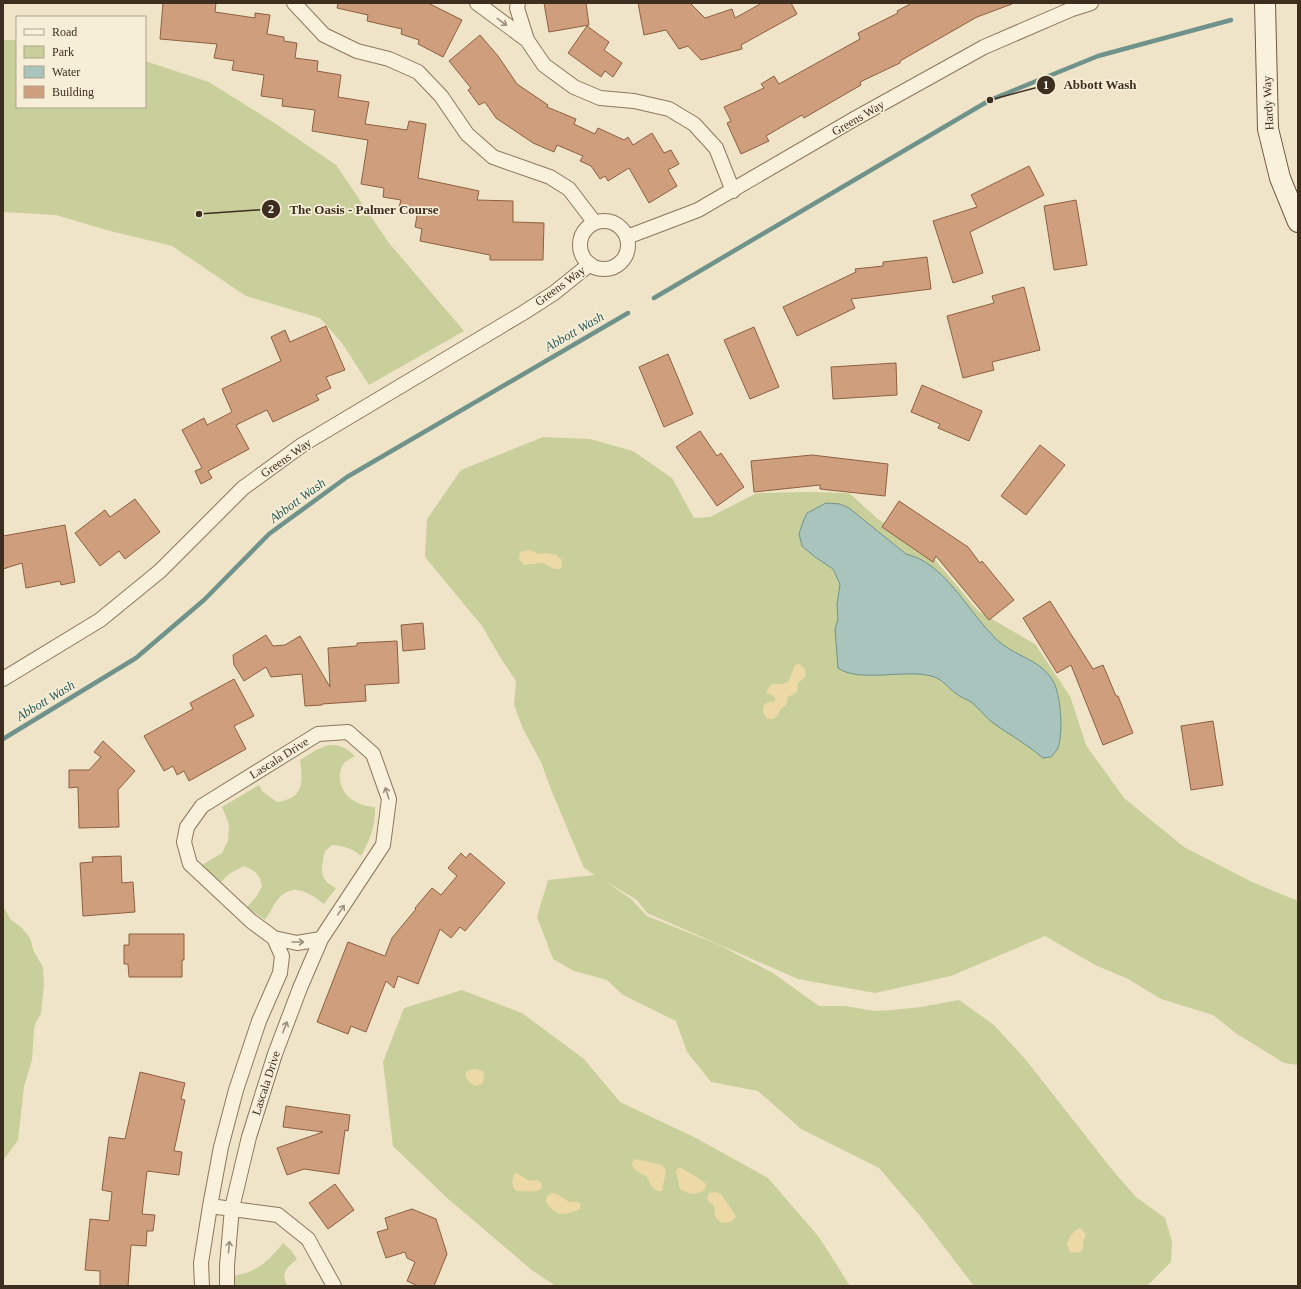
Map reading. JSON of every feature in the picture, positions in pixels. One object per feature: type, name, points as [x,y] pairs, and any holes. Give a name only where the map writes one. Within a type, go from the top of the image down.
[{"type":"main road","name":"Hardy Way","points":[[1265,3],[1268,129],[1280,178],[1298,222]]},
{"type":"street","points":[[294,3],[324,35],[357,51],[389,59],[418,72],[441,96],[467,134],[493,157],[550,177],[569,189],[595,223]]},
{"type":"street","points":[[477,3],[527,40]]},
{"type":"street","points":[[518,3],[517,8],[527,40],[544,64],[574,87],[600,98],[634,101],[669,109],[694,124],[716,148],[733,190]]},
{"type":"street","name":"Greens Way","points":[[627,237],[698,210],[856,118],[984,47],[1071,6],[1091,3]]},
{"type":"street","points":[[602,221],[617,225],[623,230],[627,237],[627,252],[624,259],[612,268],[597,268],[585,259],[582,253],[581,239],[584,232],[595,223],[602,221]]},
{"type":"street","name":"Greens Way","points":[[3,679],[100,620],[160,570],[243,488],[302,445],[523,313],[554,293],[590,264]]},
{"type":"street","name":"Lascala Drive","points":[[227,1286],[227,1265],[232,1208],[249,1137],[275,1054],[300,988],[321,939],[383,845],[389,799],[373,754],[348,732],[318,734],[202,806],[187,827],[184,842],[190,864],[251,921],[274,938],[297,944],[321,939]]},
{"type":"street","points":[[202,1286],[201,1263],[221,1147],[236,1090],[259,1021],[280,973],[282,956],[274,938]]},
{"type":"street","points":[[210,1206],[278,1215],[308,1240],[334,1286]]},
{"type":"green space","points":[[3,40],[16,40],[16,108],[146,108],[146,61],[209,82],[279,126],[336,165],[389,243],[464,331],[369,385],[342,343],[320,318],[246,296],[172,246],[110,231],[56,215],[3,212]]},
{"type":"green space","points":[[543,437],[590,439],[633,451],[672,478],[694,518],[710,517],[757,493],[849,493],[878,519],[931,555],[978,611],[1035,644],[1070,696],[1086,745],[1124,798],[1184,847],[1252,882],[1298,901],[1298,1065],[1284,1063],[1237,1034],[1213,1015],[1161,999],[1128,979],[1095,965],[1045,936],[951,976],[875,993],[798,979],[647,913],[637,900],[605,881],[631,899],[647,916],[717,944],[773,973],[819,1006],[845,1006],[875,1011],[921,1007],[959,1000],[994,1025],[1026,1060],[1114,1172],[1136,1197],[1165,1218],[1172,1241],[1171,1262],[1147,1286],[974,1286],[921,1217],[879,1168],[801,1129],[758,1091],[711,1082],[687,1052],[676,1021],[623,995],[607,980],[574,971],[553,959],[537,917],[548,880],[595,875],[584,868],[541,762],[523,729],[514,705],[516,681],[482,626],[425,557],[427,519],[461,470]]},
{"type":"green space","points":[[328,745],[343,747],[355,756],[345,762],[340,770],[341,785],[347,795],[352,799],[362,805],[375,807],[370,838],[361,856],[351,849],[336,845],[332,845],[325,851],[322,863],[322,873],[326,881],[336,888],[324,904],[308,893],[291,890],[278,899],[265,920],[247,907],[257,896],[262,886],[256,873],[244,866],[229,874],[220,883],[202,865],[222,853],[228,841],[229,824],[222,807],[259,785],[263,792],[277,802],[292,797],[300,788],[300,760],[316,750]]},
{"type":"green space","points":[[3,906],[11,920],[22,928],[30,938],[34,952],[43,967],[44,985],[41,1014],[34,1029],[32,1060],[24,1087],[18,1140],[3,1161]]},
{"type":"green space","points":[[462,990],[522,1013],[584,1059],[620,1102],[696,1138],[768,1178],[819,1237],[850,1286],[556,1286],[533,1271],[447,1198],[393,1146],[383,1062],[404,1008]]},
{"type":"green space","points":[[283,1243],[291,1250],[297,1259],[288,1268],[284,1277],[288,1286],[230,1286],[230,1276],[247,1273],[254,1270],[272,1256]]},
{"type":"sand","points":[[530,550],[538,554],[547,553],[556,555],[561,559],[562,566],[560,569],[555,569],[543,563],[524,565],[519,559],[520,552]]},
{"type":"sand","points":[[799,664],[804,668],[806,674],[801,681],[798,682],[797,692],[788,697],[786,705],[780,710],[777,716],[769,719],[764,715],[763,707],[766,703],[776,699],[766,693],[769,687],[773,684],[788,682],[795,665]]},
{"type":"sand","points":[[474,1069],[483,1071],[484,1078],[482,1084],[475,1086],[469,1082],[465,1075],[467,1071]]},
{"type":"sand","points":[[636,1159],[662,1165],[666,1170],[662,1191],[654,1189],[646,1176],[633,1168],[632,1162]]},
{"type":"sand","points":[[678,1168],[681,1168],[700,1179],[706,1184],[705,1189],[699,1193],[693,1194],[687,1193],[680,1189],[676,1172]]},
{"type":"sand","points":[[517,1173],[529,1181],[537,1180],[541,1182],[541,1189],[532,1191],[516,1191],[513,1187],[512,1181],[514,1174]]},
{"type":"sand","points":[[715,1192],[721,1194],[736,1216],[730,1222],[724,1223],[716,1218],[714,1206],[708,1201],[707,1197],[710,1193]]},
{"type":"sand","points":[[552,1193],[557,1194],[569,1202],[577,1202],[581,1204],[580,1209],[565,1214],[557,1213],[546,1202],[547,1196]]},
{"type":"sand","points":[[1080,1228],[1086,1234],[1083,1249],[1077,1253],[1070,1252],[1067,1245],[1071,1235]]},
{"type":"water","points":[[826,503],[840,504],[849,508],[906,554],[919,558],[930,565],[941,574],[960,595],[985,627],[998,640],[1009,649],[1037,664],[1049,674],[1056,687],[1061,716],[1059,744],[1057,750],[1051,757],[1043,758],[993,723],[971,702],[958,695],[935,677],[920,674],[858,675],[838,668],[835,629],[838,619],[837,605],[840,584],[833,569],[802,546],[799,534],[807,513]]},
{"type":"building","points":[[163,3],[216,3],[215,12],[255,18],[255,13],[270,15],[267,34],[284,37],[284,41],[297,43],[295,58],[318,61],[317,71],[341,75],[338,97],[369,102],[365,124],[407,130],[409,121],[426,124],[418,178],[479,191],[477,200],[513,201],[513,222],[544,223],[543,260],[490,260],[490,255],[420,241],[422,229],[415,227],[418,210],[399,207],[401,200],[383,197],[384,188],[361,184],[368,140],[312,131],[315,110],[282,106],[283,99],[261,96],[264,75],[232,70],[234,61],[214,58],[217,44],[160,39]]},
{"type":"building","points":[[338,3],[428,3],[462,20],[443,57],[418,44],[419,40],[401,34],[402,29],[367,21],[368,15],[337,8]]},
{"type":"building","points":[[544,3],[586,3],[589,25],[549,32]]},
{"type":"building","points":[[638,3],[690,3],[705,18],[732,9],[735,18],[762,3],[791,3],[797,14],[741,45],[742,49],[701,60],[688,46],[679,49],[666,30],[644,35]]},
{"type":"building","points":[[912,3],[1012,4],[977,17],[900,61],[900,63],[860,82],[861,85],[804,118],[802,115],[766,136],[769,141],[741,154],[727,123],[731,121],[724,107],[764,88],[761,84],[774,76],[779,84],[860,39],[858,33],[898,13],[897,11]]},
{"type":"building","points":[[587,26],[609,42],[604,50],[622,63],[613,77],[605,71],[601,77],[568,53]]},
{"type":"building","points":[[480,35],[498,56],[517,84],[548,105],[547,107],[576,119],[574,124],[595,134],[598,128],[624,140],[628,137],[633,145],[652,133],[664,153],[671,150],[679,164],[668,170],[677,186],[649,203],[629,168],[608,181],[605,176],[600,179],[591,166],[580,161],[583,156],[557,145],[554,152],[533,143],[496,118],[485,102],[479,105],[468,90],[471,88],[449,61]]},
{"type":"building","points":[[1029,166],[1044,195],[970,232],[983,273],[953,283],[933,221],[977,207],[971,195]]},
{"type":"building","points":[[1076,200],[1087,265],[1054,270],[1044,206]]},
{"type":"building","points":[[927,257],[931,289],[851,299],[855,308],[797,336],[783,307],[856,272],[855,269],[883,266],[883,262]]},
{"type":"building","points":[[1024,287],[1040,350],[992,362],[994,370],[963,378],[947,316],[994,303],[992,296]]},
{"type":"building","points":[[326,326],[345,370],[326,377],[331,388],[316,395],[319,400],[273,422],[267,410],[236,425],[249,449],[208,471],[212,478],[201,484],[195,471],[202,468],[182,430],[204,418],[207,425],[232,412],[222,389],[281,361],[271,337],[285,330],[290,342]]},
{"type":"building","points":[[754,327],[779,387],[750,399],[724,340]]},
{"type":"building","points":[[668,354],[693,414],[664,427],[639,367]]},
{"type":"building","points":[[896,363],[897,395],[833,399],[831,367]]},
{"type":"building","points":[[922,385],[982,411],[969,441],[938,428],[940,424],[911,412]]},
{"type":"building","points":[[700,431],[717,456],[721,453],[744,487],[717,506],[676,447]]},
{"type":"building","points":[[1040,445],[1065,465],[1026,515],[1001,496]]},
{"type":"building","points":[[812,455],[888,464],[885,496],[820,489],[820,485],[754,492],[751,461]]},
{"type":"building","points":[[135,499],[160,532],[125,559],[119,551],[100,566],[75,533],[105,510],[110,517]]},
{"type":"building","points":[[899,501],[968,547],[980,563],[982,561],[1014,600],[989,620],[936,556],[933,562],[882,527]]},
{"type":"building","points":[[65,525],[75,582],[61,585],[60,581],[26,588],[22,563],[3,569],[3,536]]},
{"type":"building","points":[[1050,601],[1093,669],[1103,665],[1116,696],[1118,696],[1133,733],[1103,745],[1071,665],[1057,673],[1023,618]]},
{"type":"building","points":[[423,623],[425,649],[403,651],[401,625]]},
{"type":"building","points":[[266,635],[273,646],[285,645],[300,636],[330,687],[328,648],[357,646],[357,643],[397,641],[399,683],[365,685],[366,701],[305,706],[302,674],[271,677],[266,667],[244,681],[234,665],[233,655]]},
{"type":"building","points":[[234,679],[254,716],[234,726],[246,749],[189,781],[184,771],[177,775],[173,766],[164,771],[144,736],[193,709],[190,703]]},
{"type":"building","points":[[1213,721],[1223,785],[1191,790],[1181,726]]},
{"type":"building","points":[[103,741],[135,771],[118,790],[119,827],[79,828],[78,787],[69,788],[69,770],[89,770],[101,757],[94,752]]},
{"type":"building","points":[[461,853],[466,858],[470,853],[505,883],[465,931],[460,927],[451,938],[440,929],[418,984],[398,976],[394,988],[386,981],[366,1032],[351,1026],[348,1034],[317,1022],[348,942],[385,956],[392,938],[432,888],[441,895],[457,876],[448,868]]},
{"type":"building","points":[[121,856],[122,883],[133,882],[135,912],[83,916],[80,863],[93,862],[92,857]]},
{"type":"building","points":[[129,934],[184,934],[184,960],[182,960],[182,977],[129,977],[128,964],[124,964],[124,945],[129,945]]},
{"type":"building","points":[[140,1072],[185,1083],[181,1099],[185,1100],[174,1151],[182,1152],[179,1175],[147,1171],[142,1214],[155,1215],[153,1231],[147,1231],[146,1246],[131,1245],[128,1286],[100,1286],[100,1271],[85,1270],[90,1219],[109,1221],[112,1192],[102,1190],[109,1137],[125,1139]]},
{"type":"building","points":[[286,1106],[350,1115],[348,1131],[345,1130],[339,1174],[304,1169],[287,1175],[277,1148],[323,1132],[283,1127]]},
{"type":"building","points":[[335,1184],[354,1210],[328,1229],[309,1203]]},
{"type":"building","points":[[412,1209],[436,1219],[447,1254],[434,1286],[418,1286],[407,1281],[415,1262],[407,1258],[405,1252],[386,1258],[377,1232],[388,1229],[385,1218]]},
{"type":"waterway","name":"Abbott Wash","points":[[654,298],[990,100],[1098,56],[1231,20]]},
{"type":"waterway","name":"Abbott Wash","points":[[3,739],[136,658],[204,600],[269,534],[347,477],[628,313]]},
{"type":"place","name":"Abbott Wash","points":[[990,100]]},
{"type":"place","name":"The Oasis - Palmer Course","points":[[199,214]]}]
